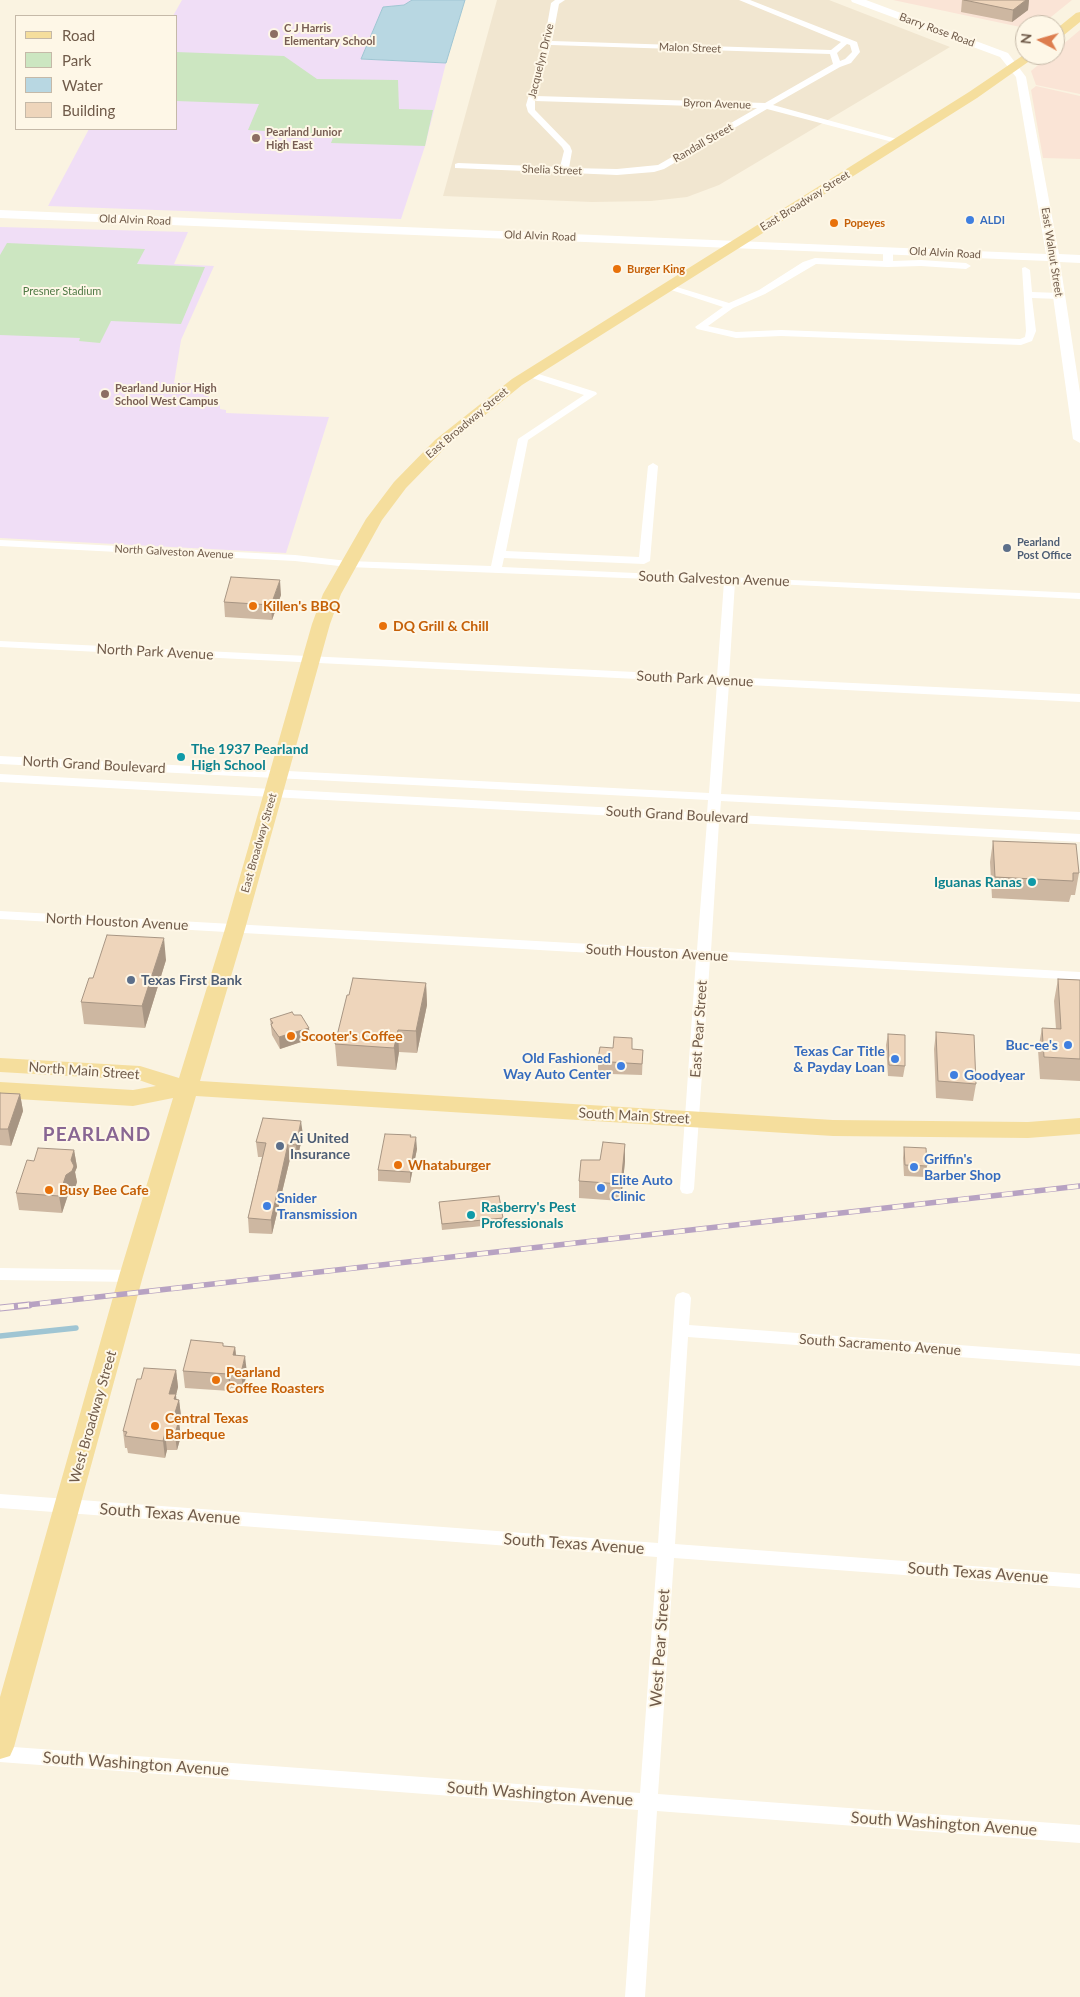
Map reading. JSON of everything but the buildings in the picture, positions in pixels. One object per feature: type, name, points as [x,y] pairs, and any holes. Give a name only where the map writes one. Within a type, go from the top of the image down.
[{"type":"main road","points":[[1065,28],[1080,16]]},
{"type":"main road","name":"East Broadway Street","points":[[188,1088],[326,610],[348,564],[374,519],[400,485],[441,443],[517,382],[1018,65]]},
{"type":"main road","name":"North Main Street","points":[[0,1065],[140,1074],[188,1088]]},
{"type":"main road","name":"North Main Street","points":[[0,1090],[133,1098],[188,1088]]},
{"type":"main road","name":"South Main Street","points":[[188,1088],[693,1120],[886,1130],[1028,1130],[1080,1126]]},
{"type":"main road","name":"West Broadway Street","points":[[0,1747],[132,1276],[188,1088]]},
{"type":"street","name":"Jacquelyn Drive","points":[[561,0],[556,3],[554,8],[548,43],[530,98],[531,110],[566,146],[568,151],[564,170]]},
{"type":"street","points":[[743,0],[846,41],[833,52],[837,65]]},
{"type":"street","name":"Barry Rose Road","points":[[856,0],[1004,55],[1015,67]]},
{"type":"street","name":"Randall Street","points":[[646,171],[661,167],[837,65],[848,61],[856,52],[854,44],[846,41]]},
{"type":"street","name":"Malon Street","points":[[548,43],[833,52]]},
{"type":"street","name":"East Walnut Street","points":[[1015,67],[1022,83],[1053,258],[1080,439]]},
{"type":"street","name":"Byron Avenue","points":[[530,98],[766,106],[900,141]]},
{"type":"street","name":"Shelia Street","points":[[458,166],[617,172],[646,171]]},
{"type":"street","name":"Old Alvin Road","points":[[0,214],[1080,259]]},
{"type":"street","points":[[888,250],[888,264]]},
{"type":"street","points":[[966,266],[921,263],[888,264],[815,261],[806,264],[762,292],[730,306],[700,327],[736,335],[781,333],[1021,342],[1029,339],[1031,331],[1025,270]]},
{"type":"street","points":[[667,287],[730,306]]},
{"type":"street","points":[[1027,295],[1059,296]]},
{"type":"street","points":[[496,571],[523,439],[592,394],[529,374]]},
{"type":"street","points":[[500,554],[644,561],[653,466]]},
{"type":"street","name":"North Galveston Avenue","points":[[0,543],[295,558],[348,564]]},
{"type":"street","name":"South Galveston Avenue","points":[[348,564],[730,579],[1080,596]]},
{"type":"street","name":"East Pear Street","points":[[693,1120],[730,579]]},
{"type":"street","name":"North Park Avenue","points":[[0,644],[311,660]]},
{"type":"street","name":"South Park Avenue","points":[[311,660],[1080,698]]},
{"type":"street","name":"North Grand Boulevard","points":[[0,760],[279,775]]},
{"type":"street","name":"South Grand Boulevard","points":[[279,775],[1080,816]]},
{"type":"street","name":"North Grand Boulevard","points":[[0,778],[274,792]]},
{"type":"street","name":"South Grand Boulevard","points":[[274,792],[1080,838]]},
{"type":"street","name":"North Houston Avenue","points":[[0,915],[234,929]]},
{"type":"street","name":"South Houston Avenue","points":[[234,929],[1080,976]]},
{"type":"street","points":[[687,1189],[693,1120]]},
{"type":"street","points":[[0,1274],[132,1276]]},
{"type":"street","name":"West Pear Street","points":[[635,1997],[683,1298]]},
{"type":"street","name":"South Sacramento Avenue","points":[[680,1330],[1080,1360]]},
{"type":"street","name":"South Texas Avenue","points":[[0,1501],[1080,1581]]},
{"type":"street","name":"South Washington Avenue","points":[[0,1754],[1080,1834]]},
{"type":"shaded area","name":"Pearland Junior High East","points":[[182,0],[412,0],[404,5],[383,7],[361,59],[446,63],[425,146],[401,219],[48,206],[88,130],[178,130],[178,15],[174,15]]},
{"type":"shaded area","points":[[497,0],[829,0],[950,47],[719,185],[687,197],[651,201],[592,202],[443,196]]},
{"type":"shaded area","points":[[893,0],[1072,0],[1053,15],[1015,15],[1015,26]]},
{"type":"shaded area","points":[[1080,30],[1080,94],[1036,85],[1031,71],[1038,65],[1065,65],[1065,43]]},
{"type":"shaded area","points":[[1036,86],[1080,96],[1080,159],[1043,158],[1031,90]]},
{"type":"shaded area","name":"Pearland Junior High School West Campus","points":[[0,227],[188,232],[174,264],[214,266],[181,340],[174,383],[213,384],[206,404],[220,404],[220,409],[226,410],[226,413],[329,417],[286,553],[0,538]]},
{"type":"green space","points":[[178,52],[284,56],[317,79],[398,80],[399,109],[433,110],[425,146],[331,143],[334,135],[248,130],[259,104],[178,101]]},
{"type":"green space","name":"Presner Stadium","points":[[7,243],[145,249],[137,264],[205,267],[181,324],[111,321],[100,343],[79,341],[80,338],[0,335],[0,255]]},
{"type":"water","points":[[412,0],[465,0],[446,63],[361,59],[383,7],[404,5]]},
{"type":"waterway","points":[[0,1336],[76,1328]]},
{"type":"railway","points":[[18,1306],[1080,1186]]},
{"type":"railway","points":[[0,1308],[29,1305]]},
{"type":"place","name":"C J Harris Elementary School","points":[[274,34]]},
{"type":"place","name":"Pearland Junior High East","points":[[256,138]]},
{"type":"place","name":"ALDI","points":[[970,220]]},
{"type":"place","name":"Popeyes","points":[[834,223]]},
{"type":"place","name":"Burger King","points":[[617,269]]},
{"type":"place","name":"Pearland Junior High School West Campus","points":[[105,394]]},
{"type":"place","name":"Pearland Post Office","points":[[1007,548]]},
{"type":"place","name":"Killen's BBQ","points":[[253,606]]},
{"type":"place","name":"DQ Grill & Chill","points":[[383,626]]},
{"type":"place","name":"The 1937 Pearland High School","points":[[181,757]]},
{"type":"place","name":"Iguanas Ranas","points":[[1032,882]]},
{"type":"place","name":"Texas First Bank","points":[[131,980]]},
{"type":"place","name":"Scooter's Coffee","points":[[291,1036]]},
{"type":"place","name":"Buc-ee's","points":[[1068,1045]]},
{"type":"place","name":"Texas Car Title & Payday Loan","points":[[895,1059]]},
{"type":"place","name":"Old Fashioned Way Auto Center","points":[[621,1066]]},
{"type":"place","name":"Goodyear","points":[[954,1075]]},
{"type":"place","name":"Ai United Insurance","points":[[280,1146]]},
{"type":"place","name":"Whataburger","points":[[398,1165]]},
{"type":"place","name":"Griffin's Barber Shop","points":[[914,1167]]},
{"type":"place","name":"Elite Auto Clinic","points":[[601,1188]]},
{"type":"place","name":"Busy Bee Cafe","points":[[49,1190]]},
{"type":"place","name":"Snider Transmission","points":[[267,1206]]},
{"type":"place","name":"Rasberry's Pest Professionals","points":[[471,1215]]},
{"type":"place","name":"Pearland Coffee Roasters","points":[[216,1380]]},
{"type":"place","name":"Central Texas Barbeque","points":[[155,1426]]},
{"type":"district","name":"PEARLAND","points":[[97,1135]]}]
